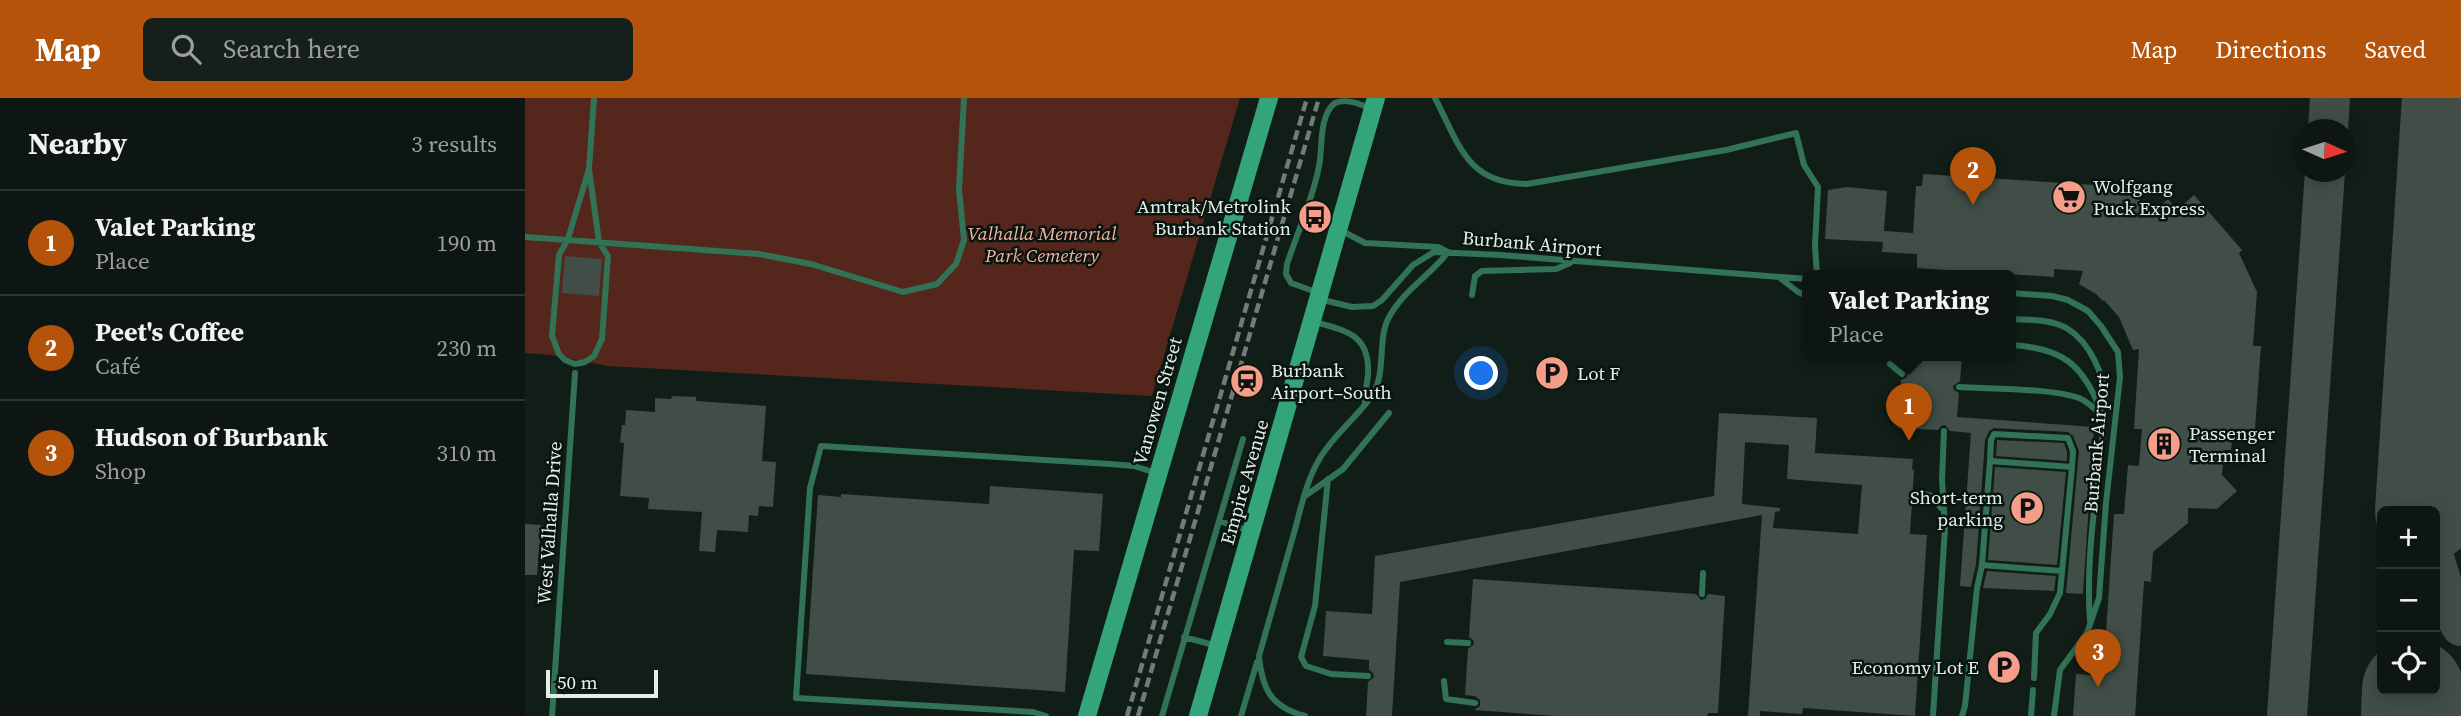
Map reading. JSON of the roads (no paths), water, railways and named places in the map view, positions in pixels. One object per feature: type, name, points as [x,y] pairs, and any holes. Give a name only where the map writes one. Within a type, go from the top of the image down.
[{"type":"main road","name":"Vanowen Street","points":[[1087,716],[1269,98]]},
{"type":"main road","name":"Empire Avenue","points":[[1198,716],[1374,104]]},
{"type":"lane","points":[[589,169],[568,239],[559,255],[552,336],[559,354],[565,360],[575,363],[585,362],[594,356],[602,339],[608,256],[599,242],[589,169],[594,98]]},
{"type":"lane","points":[[525,237],[759,254],[811,264],[903,292],[937,284],[956,264],[964,240],[959,189],[964,98]]},
{"type":"lane","points":[[1435,98],[1468,160],[1480,173],[1511,184],[1527,184],[1713,152],[1796,133],[1804,164],[1818,187],[1817,270]]},
{"type":"lane","points":[[1374,104],[1348,100],[1339,101],[1329,109],[1318,171],[1286,274],[1291,283],[1319,296],[1352,307],[1373,306],[1382,300],[1421,258],[1434,252],[1448,252]]},
{"type":"lane","points":[[1339,230],[1360,242],[1438,247],[1448,252]]},
{"type":"lane","name":"Burbank Airport","points":[[1305,716],[1283,708],[1270,696],[1261,677],[1259,656],[1310,477],[1320,457],[1371,397],[1387,321],[1406,293],[1438,265],[1448,252],[1802,278]]},
{"type":"lane","points":[[1472,295],[1475,276],[1482,271],[1556,269],[1572,262]]},
{"type":"lane","points":[[1778,276],[1802,294]]},
{"type":"lane","name":"Burbank Airport","points":[[2016,294],[2068,300],[2088,312],[2118,352],[2120,377],[2099,598],[2087,633],[2060,670],[2054,716]]},
{"type":"lane","name":"Burbank Airport","points":[[2016,320],[2055,324],[2066,328],[2075,334],[2092,354],[2100,373],[2105,397],[2089,598],[2090,625]]},
{"type":"lane","points":[[1312,321],[1351,333],[1364,346],[1368,374],[1365,402]]},
{"type":"lane","name":"Burbank Airport","points":[[2016,346],[2045,349],[2064,356],[2080,372],[2093,391],[2104,418]]},
{"type":"lane","points":[[1890,364],[1902,374]]},
{"type":"lane","name":"West Valhalla Drive","points":[[552,716],[575,373]]},
{"type":"lane","points":[[1959,387],[2062,394],[2080,398],[2093,406],[2104,418]]},
{"type":"lane","points":[[1305,496],[1353,459],[1389,414]]},
{"type":"lane","points":[[1933,716],[1945,528],[1942,479],[1944,431]]},
{"type":"lane","points":[[1962,716],[1982,565],[1991,440],[1994,434],[2068,438],[2072,443],[2060,593],[2050,614],[2036,633],[2034,678]]},
{"type":"lane","points":[[1163,716],[1243,439]]},
{"type":"lane","points":[[1046,716],[1033,712],[796,698],[810,488],[821,446],[1110,464],[1134,466],[1158,473]]},
{"type":"lane","points":[[1990,461],[2072,467]]},
{"type":"lane","points":[[1328,479],[1315,606],[1301,657],[1306,666],[1331,674],[1368,676]]},
{"type":"lane","points":[[1922,493],[1938,502],[1944,513]]},
{"type":"lane","points":[[1219,521],[1252,532]]},
{"type":"lane","points":[[1982,565],[2062,571]]},
{"type":"lane","points":[[1702,594],[1703,573]]},
{"type":"lane","points":[[1184,637],[1218,647]]},
{"type":"lane","points":[[1447,642],[1468,643]]},
{"type":"lane","points":[[1241,716],[1259,656]]},
{"type":"lane","points":[[1444,681],[1446,699],[1475,703]]},
{"type":"lane","points":[[2031,716],[2033,690]]},
{"type":"railway","points":[[1127,716],[1307,98]]},
{"type":"railway","points":[[1138,716],[1319,98]]},
{"type":"place","name":"Wolfgang Puck Express","points":[[2069,197]]},
{"type":"place","name":"Peet's Coffee","points":[[1973,205]]},
{"type":"place","name":"Amtrak/Metrolink Burbank Station","points":[[1315,217]]},
{"type":"place","name":"Lot F","points":[[1552,373]]},
{"type":"place","name":"Burbank Airport–South","points":[[1247,381]]},
{"type":"place","name":"Valet Parking","points":[[1909,441]]},
{"type":"place","name":"Passenger Terminal","points":[[2164,444]]},
{"type":"place","name":"Short-term parking","points":[[2027,508]]},
{"type":"place","name":"Economy Lot E","points":[[2004,667]]},
{"type":"place","name":"Hudson of Burbank","points":[[2098,687]]},
{"type":"park label","name":"Valhalla Memorial Park Cemetery","points":[[1042,244]]}]
